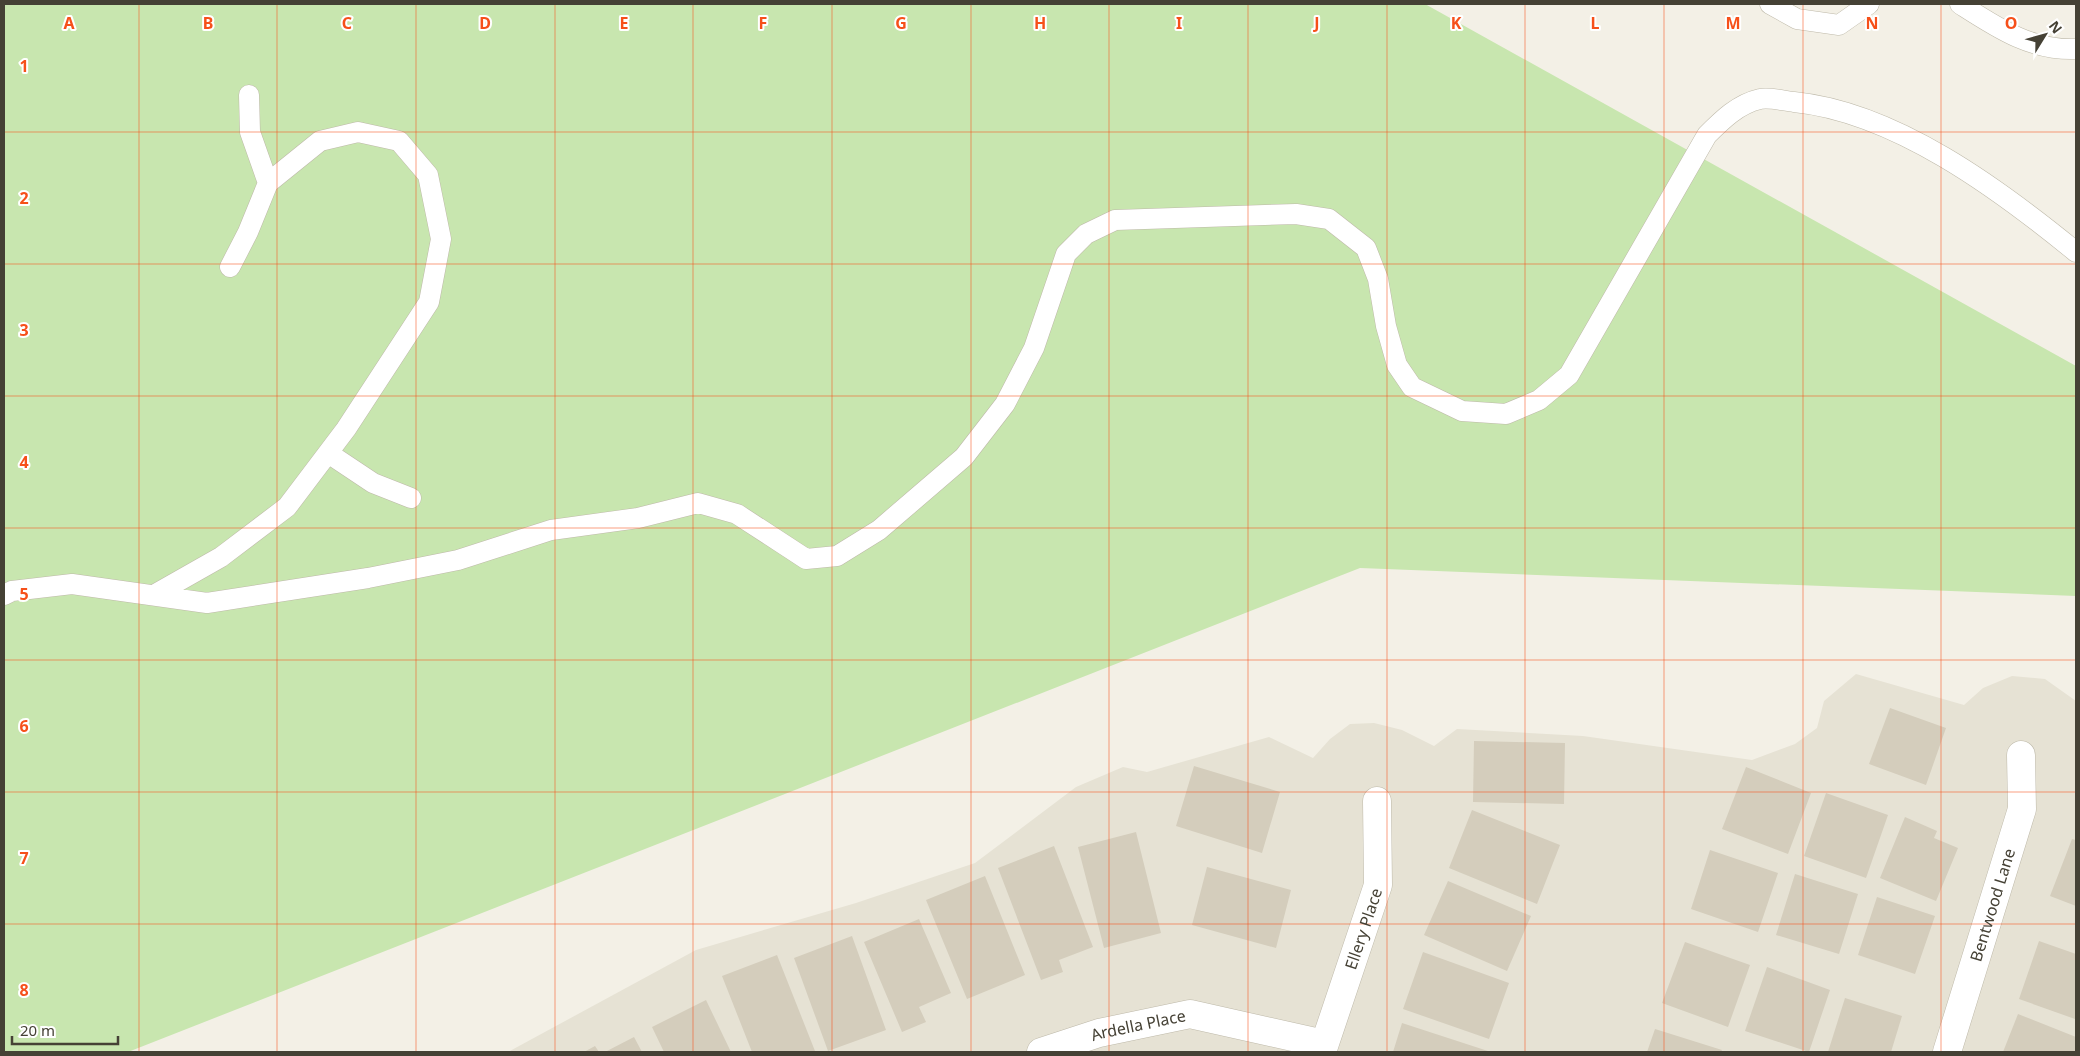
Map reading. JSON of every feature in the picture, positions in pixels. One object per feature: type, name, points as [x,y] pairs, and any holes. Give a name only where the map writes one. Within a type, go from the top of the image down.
[{"type":"street","name":"Bentwood Lane","points":[[1947,1052],[2022,809],[2021,755]]},
{"type":"street","name":"Ellery Place","points":[[1323,1048],[1378,885],[1377,801]]},
{"type":"street","name":"Ardella Place","points":[[1041,1052],[1099,1033],[1190,1014],[1323,1048]]},
{"type":"lane","points":[[1770,4],[1797,19],[1839,24],[1869,4]]},
{"type":"lane","points":[[1960,4],[2000,29],[2030,44],[2076,49]]},
{"type":"lane","points":[[249,95],[250,132],[268,183]]},
{"type":"lane","points":[[4,595],[12,591],[72,584],[207,603],[368,578],[458,560],[551,530],[638,518],[698,503],[737,514],[806,559],[837,556],[880,530],[964,457],[1005,404],[1034,348],[1066,254],[1086,234],[1115,220],[1296,214],[1329,219],[1366,248],[1378,279],[1386,326],[1397,365],[1412,387],[1462,411],[1506,414],[1539,400],[1569,375],[1706,135],[1734,109],[1760,99],[1815,104],[1898,131],[1976,176],[2076,252]]},
{"type":"lane","points":[[154,595],[221,557],[287,506],[328,453],[428,302],[442,239],[428,175],[399,141],[358,132],[320,141],[268,183],[248,232],[230,267]]},
{"type":"lane","points":[[328,453],[373,483],[411,498]]},
{"type":"shaded area","points":[[1856,674],[1964,705],[1983,688],[2012,676],[2045,679],[2076,701],[2076,1052],[508,1052],[696,950],[856,903],[975,863],[1076,787],[1123,767],[1147,772],[1269,737],[1313,758],[1330,739],[1350,724],[1374,723],[1402,730],[1434,746],[1457,729],[1583,736],[1752,760],[1795,744],[1817,728],[1824,701]]},
{"type":"green space","points":[[4,4],[1425,4],[2076,366],[2076,596],[1360,568],[128,1052],[4,1052]]},
{"type":"building","points":[[1890,708],[1946,728],[1926,785],[1869,764]]},
{"type":"building","points":[[1474,741],[1565,743],[1564,804],[1473,802]]},
{"type":"building","points":[[1194,766],[1280,792],[1262,853],[1176,826]]},
{"type":"building","points":[[1746,767],[1811,793],[1788,854],[1722,829]]},
{"type":"building","points":[[1826,793],[1888,815],[1866,878],[1804,856]]},
{"type":"building","points":[[1472,810],[1560,845],[1537,904],[1449,868]]},
{"type":"building","points":[[1905,817],[1937,831],[1934,838],[1958,848],[1936,901],[1880,878]]},
{"type":"building","points":[[1136,832],[1161,933],[1104,948],[1078,847]]},
{"type":"building","points":[[2072,839],[2076,840],[2076,906],[2050,896]]},
{"type":"building","points":[[1054,846],[1093,947],[1059,960],[1063,972],[1041,980],[998,868]]},
{"type":"building","points":[[1710,850],[1778,873],[1758,932],[1691,909]]},
{"type":"building","points":[[1207,867],[1291,890],[1276,948],[1192,925]]},
{"type":"building","points":[[1795,874],[1858,894],[1839,954],[1776,935]]},
{"type":"building","points":[[985,876],[1025,975],[967,999],[926,900]]},
{"type":"building","points":[[1448,881],[1531,916],[1507,971],[1424,935]]},
{"type":"building","points":[[1877,897],[1935,916],[1915,974],[1858,955]]},
{"type":"building","points":[[919,919],[951,993],[919,1007],[926,1022],[902,1032],[864,942]]},
{"type":"building","points":[[852,936],[886,1030],[828,1051],[794,958]]},
{"type":"building","points":[[2039,941],[2076,954],[2075,1019],[2019,999]]},
{"type":"building","points":[[1685,942],[1750,965],[1728,1027],[1662,1003]]},
{"type":"building","points":[[1423,952],[1509,983],[1489,1039],[1403,1009]]},
{"type":"building","points":[[777,955],[815,1051],[813,1052],[752,1052],[722,976]]},
{"type":"building","points":[[1767,967],[1830,990],[1809,1052],[1745,1031]]},
{"type":"building","points":[[1845,998],[1902,1016],[1891,1052],[1828,1052]]},
{"type":"building","points":[[706,1000],[731,1052],[664,1052],[652,1027]]},
{"type":"building","points":[[2018,1014],[2076,1037],[2076,1052],[2003,1052]]},
{"type":"building","points":[[1402,1023],[1491,1052],[1393,1052]]},
{"type":"building","points":[[1655,1029],[1722,1050],[1721,1052],[1647,1052]]},
{"type":"building","points":[[634,1037],[642,1052],[605,1052]]},
{"type":"building","points":[[595,1046],[599,1052],[584,1052]]}]
